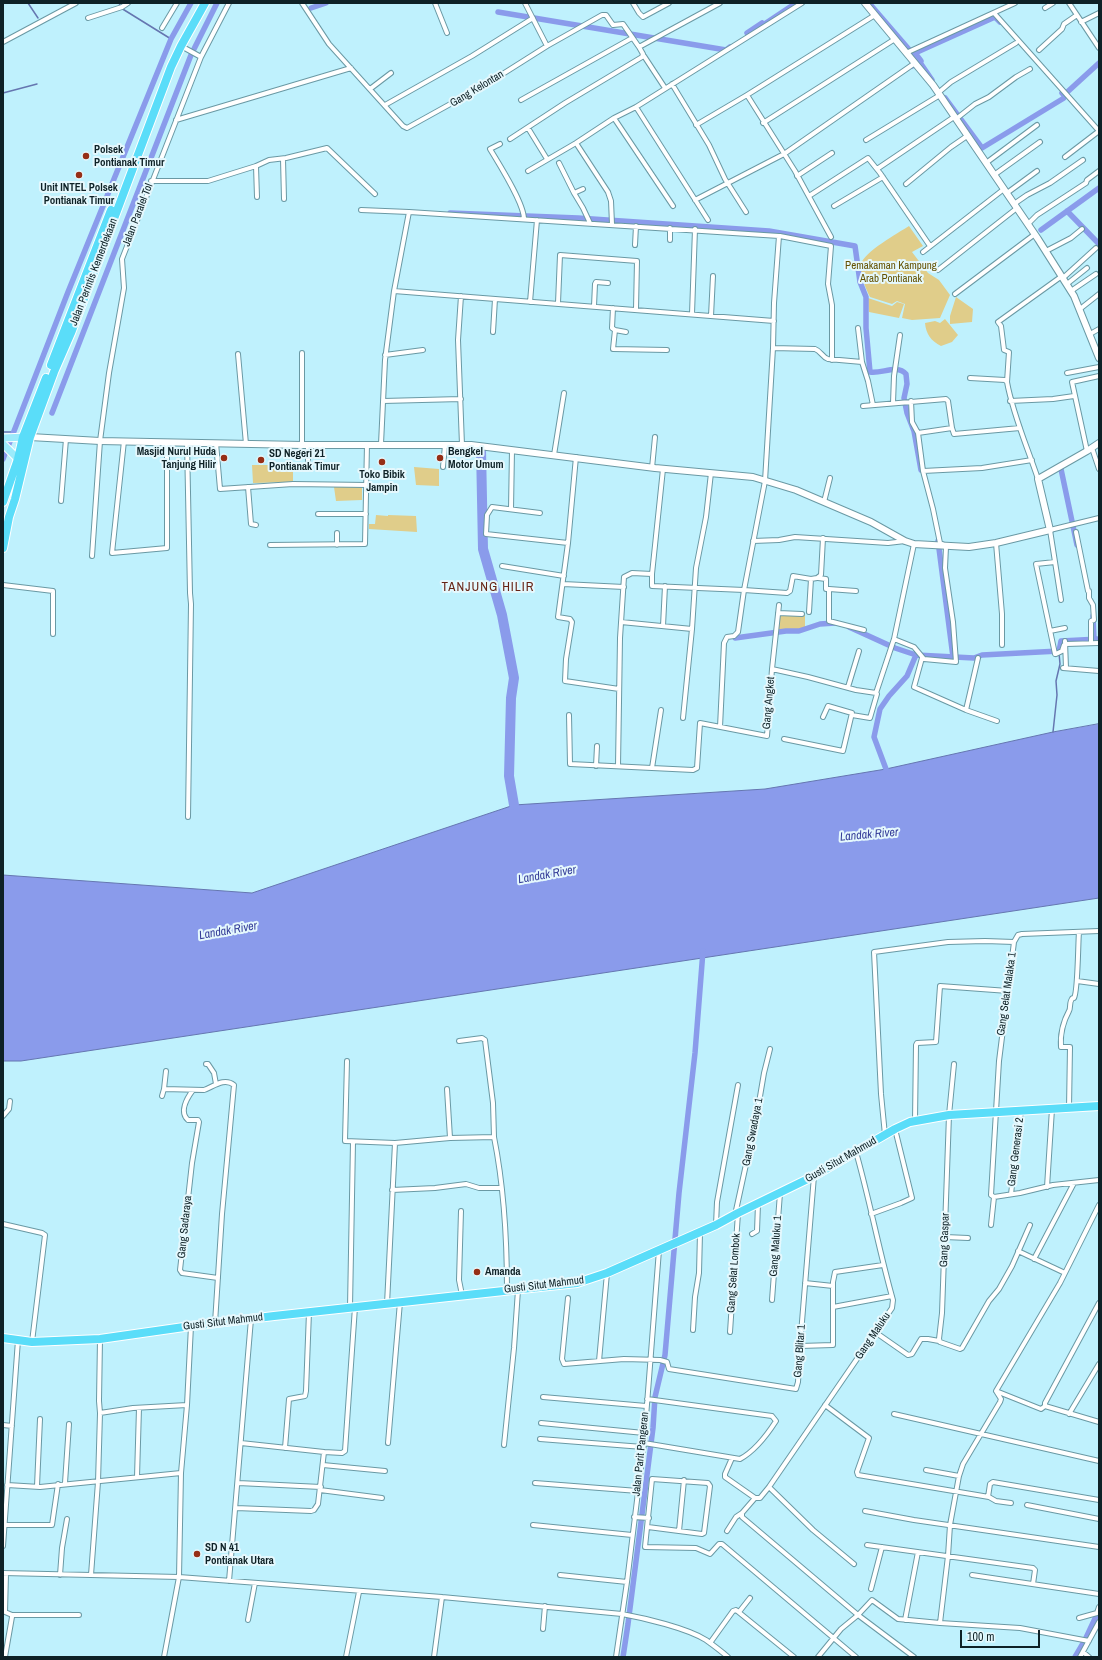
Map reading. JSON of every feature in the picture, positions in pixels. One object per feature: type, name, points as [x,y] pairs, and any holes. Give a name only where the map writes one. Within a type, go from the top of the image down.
[{"type":"highway","name":"Jalan Perintis Kemerdekaan","points":[[55,362],[166,65],[200,3]]},
{"type":"highway","name":"Jalan Perintis Kemerdekaan","points":[[55,362],[71,333],[171,67],[183,47],[205,3]]},
{"type":"highway","points":[[3,502],[55,362]]},
{"type":"highway","points":[[3,548],[9,517],[16,499],[27,437]]},
{"type":"highway","name":"Gusti Situt Mahmud","points":[[3,1338],[32,1342],[100,1339],[215,1323],[577,1283],[607,1273],[662,1248],[700,1233],[814,1176],[895,1129],[915,1121],[949,1115],[1099,1106]]},
{"type":"main road","points":[[18,459],[4,440],[27,437]]},
{"type":"street","points":[[3,42],[76,3]]},
{"type":"street","points":[[88,18],[121,8],[128,3]]},
{"type":"street","points":[[162,28],[177,3]]},
{"type":"street","name":"Jalan Paralel Tol","points":[[92,556],[100,441],[109,373],[124,288],[122,259],[199,56],[229,3]]},
{"type":"street","points":[[302,3],[322,34],[385,105],[472,56],[533,18]]},
{"type":"street","points":[[435,3],[447,33]]},
{"type":"street","points":[[525,3],[547,46]]},
{"type":"street","points":[[633,3],[638,13],[643,17],[669,3]]},
{"type":"street","points":[[639,47],[720,3]]},
{"type":"street","points":[[528,171],[576,143],[614,118],[636,107],[802,3]]},
{"type":"street","points":[[865,3],[939,94],[1046,251],[1071,290],[1099,358]]},
{"type":"street","points":[[906,53],[1015,3]]},
{"type":"street","points":[[1045,8],[1053,3]]},
{"type":"street","points":[[1069,3],[1099,48]]},
{"type":"street","points":[[1081,22],[1099,12]]},
{"type":"street","points":[[994,13],[1099,131],[1065,157]]},
{"type":"street","name":"Gang Kelontan","points":[[385,105],[405,128],[411,126],[466,96],[547,46],[604,14],[613,25],[623,24],[632,38]]},
{"type":"street","points":[[696,125],[875,15]]},
{"type":"street","points":[[1039,50],[1062,29],[1064,24],[1077,15]]},
{"type":"street","points":[[521,100],[632,38],[665,88]]},
{"type":"street","points":[[763,123],[895,39]]},
{"type":"street","points":[[866,140],[939,94],[951,82],[1016,42]]},
{"type":"street","points":[[183,47],[199,56]]},
{"type":"street","points":[[510,139],[644,56]]},
{"type":"street","points":[[694,200],[784,154],[916,64]]},
{"type":"street","points":[[176,120],[351,68]]},
{"type":"street","points":[[877,169],[1030,69]]},
{"type":"street","points":[[370,89],[390,73]]},
{"type":"street","points":[[672,84],[709,145],[727,182],[746,212]]},
{"type":"street","points":[[747,95],[763,123],[784,154],[831,237]]},
{"type":"street","points":[[636,107],[708,220]]},
{"type":"street","points":[[614,118],[673,206]]},
{"type":"street","points":[[986,163],[1037,125]]},
{"type":"street","points":[[528,128],[547,159]]},
{"type":"street","points":[[906,184],[951,146],[967,136]]},
{"type":"street","points":[[994,175],[1040,142]]},
{"type":"street","points":[[576,143],[606,187],[611,201],[612,222]]},
{"type":"street","points":[[500,144],[490,149],[511,186],[524,214],[524,219]]},
{"type":"street","points":[[151,181],[208,181],[256,166],[269,160],[283,159],[327,149],[375,194]]},
{"type":"street","points":[[797,176],[832,153]]},
{"type":"street","points":[[808,196],[866,158],[869,159],[930,246]]},
{"type":"street","points":[[283,159],[284,198]]},
{"type":"street","points":[[938,270],[1027,195],[1050,183],[1083,160]]},
{"type":"street","points":[[558,163],[590,223]]},
{"type":"street","points":[[256,166],[257,197]]},
{"type":"street","points":[[923,252],[1005,191],[1037,171]]},
{"type":"street","points":[[1028,224],[1037,215],[1086,183],[1087,180],[1099,171]]},
{"type":"street","points":[[834,206],[883,177]]},
{"type":"street","points":[[574,193],[583,189]]},
{"type":"street","points":[[361,210],[590,223],[612,222],[636,226],[777,235],[831,246],[828,284],[832,305],[832,360]]},
{"type":"street","points":[[380,444],[385,355],[394,291],[409,212]]},
{"type":"street","points":[[530,302],[537,220]]},
{"type":"street","points":[[635,245],[636,226]]},
{"type":"street","points":[[670,228],[670,240]]},
{"type":"street","points":[[692,314],[694,229]]},
{"type":"street","points":[[1046,251],[1071,238],[1082,229]]},
{"type":"street","points":[[955,294],[1034,234]]},
{"type":"street","points":[[720,727],[724,643],[727,637],[734,636],[738,632],[744,590],[765,480],[780,236]]},
{"type":"street","points":[[1061,600],[1050,530],[1038,479],[1010,401],[1007,382],[1009,352],[1004,350],[1001,326],[998,322],[1063,277],[1096,248]]},
{"type":"street","points":[[558,303],[560,255],[638,261],[636,310]]},
{"type":"street","points":[[1067,284],[1087,268]]},
{"type":"street","points":[[1071,290],[1096,274]]},
{"type":"street","points":[[711,316],[713,276]]},
{"type":"street","points":[[594,306],[596,282],[608,283]]},
{"type":"street","points":[[394,291],[774,321]]},
{"type":"street","points":[[1080,309],[1099,294]]},
{"type":"street","points":[[461,296],[458,340],[462,445]]},
{"type":"street","points":[[493,332],[495,299]]},
{"type":"street","points":[[613,308],[613,349],[667,350]]},
{"type":"street","points":[[858,328],[862,362],[873,405]]},
{"type":"street","points":[[1090,334],[1099,328]]},
{"type":"street","points":[[614,330],[626,332]]},
{"type":"street","points":[[893,403],[895,369],[900,335]]},
{"type":"street","points":[[773,348],[817,349],[823,357],[832,360],[862,362]]},
{"type":"street","points":[[385,355],[423,350]]},
{"type":"street","points":[[302,352],[305,445],[308,463]]},
{"type":"street","points":[[238,354],[246,444]]},
{"type":"street","points":[[1067,373],[1099,367]]},
{"type":"street","points":[[1099,376],[1072,382],[1074,396],[1089,450],[1099,469]]},
{"type":"street","points":[[970,378],[1005,380],[1007,382]]},
{"type":"street","points":[[554,455],[564,393]]},
{"type":"street","points":[[1010,401],[1026,399],[1053,399],[1074,396]]},
{"type":"street","points":[[383,401],[461,399]]},
{"type":"street","points":[[863,406],[947,399],[953,434],[955,435],[1020,428]]},
{"type":"street","points":[[893,641],[914,647],[922,658],[954,662],[957,658],[942,546],[940,543],[923,471],[918,433],[912,422],[909,402]]},
{"type":"street","points":[[918,433],[952,428]]},
{"type":"street","points":[[27,437],[100,441],[246,444],[462,445],[576,457],[652,468],[748,476],[796,490],[871,522],[905,541],[914,544],[969,547],[996,543],[1099,518]]},
{"type":"street","points":[[652,468],[655,437]]},
{"type":"street","points":[[62,501],[66,439]]},
{"type":"street","points":[[124,441],[112,553],[167,548],[167,442]]},
{"type":"street","points":[[187,442],[191,604],[188,817]]},
{"type":"street","points":[[216,443],[220,489],[293,484],[367,485]]},
{"type":"street","points":[[1038,479],[1099,443]]},
{"type":"street","points":[[270,545],[366,544],[367,444]]},
{"type":"street","points":[[443,467],[445,445]]},
{"type":"street","points":[[510,509],[512,450]]},
{"type":"street","points":[[576,457],[568,543],[558,617],[570,619],[572,622],[566,659],[565,681],[619,689]]},
{"type":"street","points":[[923,471],[982,468],[1032,460]]},
{"type":"street","points":[[663,469],[652,586],[695,587],[787,593],[790,592],[793,576],[811,579],[826,579],[826,589],[856,591]]},
{"type":"street","points":[[683,718],[697,561],[706,517],[711,474]]},
{"type":"street","points":[[824,502],[830,478]]},
{"type":"street","points":[[248,487],[251,524],[256,525]]},
{"type":"street","points":[[540,513],[492,507],[487,515],[486,534],[568,543]]},
{"type":"street","points":[[318,514],[366,514]]},
{"type":"street","points":[[1076,532],[1093,606],[1094,620],[1091,621],[1091,643]]},
{"type":"street","points":[[337,533],[338,545]]},
{"type":"street","points":[[753,541],[779,540],[795,537],[888,543],[905,541]]},
{"type":"street","points":[[817,578],[821,573],[823,538]]},
{"type":"street","points":[[996,543],[1002,614],[1002,645]]},
{"type":"street","points":[[823,717],[828,706],[851,712],[852,715],[870,718],[877,694],[876,693],[893,641],[914,544]]},
{"type":"street","points":[[1056,562],[1036,564],[1055,654],[1062,651],[1065,642]]},
{"type":"street","points":[[502,566],[564,576]]},
{"type":"street","points":[[618,766],[621,622],[624,577],[632,573],[652,574]]},
{"type":"street","points":[[809,612],[811,579]]},
{"type":"street","points":[[563,584],[624,587]]},
{"type":"street","points":[[3,585],[53,591],[53,634]]},
{"type":"street","points":[[663,626],[665,586]]},
{"type":"street","points":[[829,589],[829,621],[864,630]]},
{"type":"street","points":[[772,669],[777,629],[778,605]]},
{"type":"street","points":[[778,612],[802,614]]},
{"type":"street","points":[[621,622],[692,629]]},
{"type":"street","points":[[1050,631],[1065,628]]},
{"type":"street","points":[[1065,642],[1099,643]]},
{"type":"street","points":[[1065,642],[1064,668],[1099,672]]},
{"type":"street","points":[[848,688],[859,651]]},
{"type":"street","points":[[922,658],[914,687],[966,710],[997,721]]},
{"type":"street","points":[[966,710],[978,658]]},
{"type":"street","name":"Gang Angket","points":[[569,715],[570,764],[695,769],[697,768],[700,722],[767,736],[772,669],[848,688],[876,693]]},
{"type":"street","points":[[652,768],[661,710]]},
{"type":"street","points":[[784,739],[843,751],[852,715]]},
{"type":"street","points":[[596,766],[597,746]]},
{"type":"street","name":"Gang Selat Malaka 1","points":[[991,1225],[994,1197],[991,1193],[995,1112],[1001,1040],[1014,942],[1018,936],[1022,934],[1099,931]]},
{"type":"street","points":[[1070,1108],[1070,1047],[1061,1047],[1061,1043],[1062,1025],[1070,1011],[1071,1000],[1074,998],[1077,981],[1079,932]]},
{"type":"street","points":[[885,1135],[881,1094],[874,952],[948,942],[1014,942]]},
{"type":"street","points":[[1077,981],[1099,984]]},
{"type":"street","points":[[915,1121],[916,1045],[917,1043],[936,1042],[940,986],[1008,991]]},
{"type":"street","points":[[459,1041],[482,1038],[485,1040],[493,1103],[494,1137],[502,1188],[507,1250],[507,1290]]},
{"type":"street","name":"Gang Swadaya 1","points":[[736,1214],[770,1049]]},
{"type":"street","points":[[344,1147],[347,1062]]},
{"type":"street","points":[[206,1064],[212,1068],[216,1084]]},
{"type":"street","name":"Gang Gaspar","points":[[939,1341],[942,1318],[949,1115],[954,1064]]},
{"type":"street","points":[[162,1096],[166,1071]]},
{"type":"street","points":[[164,1089],[204,1090],[209,1089],[216,1084],[228,1083],[234,1085],[224,1180],[215,1323]]},
{"type":"street","points":[[716,1225],[717,1202],[738,1085]]},
{"type":"street","points":[[447,1089],[450,1138]]},
{"type":"street","name":"Gang Sadaraya","points":[[193,1090],[185,1102],[184,1110],[186,1119],[199,1120],[194,1146],[180,1270],[182,1273],[218,1278]]},
{"type":"street","points":[[3,1116],[9,1109],[10,1101]]},
{"type":"street","points":[[1047,1187],[1052,1109]]},
{"type":"street","name":"Gang Generasi 2","points":[[1011,1194],[1021,1110]]},
{"type":"street","points":[[871,1214],[901,1204],[912,1198],[895,1129]]},
{"type":"street","points":[[345,1141],[395,1142],[450,1138],[494,1137]]},
{"type":"street","points":[[241,1443],[324,1452],[342,1453],[345,1451],[353,1307],[353,1142]]},
{"type":"street","points":[[387,1304],[395,1142]]},
{"type":"street","name":"Gang Maluku","points":[[755,1498],[760,1498],[769,1487],[892,1308],[892,1296],[883,1265],[864,1180],[856,1152]]},
{"type":"street","name":"Gang Blitar 1","points":[[650,1360],[666,1361],[669,1369],[794,1389],[797,1387],[814,1176]]},
{"type":"street","points":[[994,1197],[1074,1182],[1099,1180]]},
{"type":"street","points":[[1034,1259],[1074,1182]]},
{"type":"street","points":[[392,1190],[435,1188],[466,1184],[479,1188],[502,1188]]},
{"type":"street","name":"Gang Maluku 1","points":[[772,1300],[780,1193]]},
{"type":"street","points":[[752,1234],[757,1231],[758,1204]]},
{"type":"street","points":[[996,1391],[1065,1273],[1099,1205]]},
{"type":"street","points":[[461,1211],[459,1280],[462,1295]]},
{"type":"street","name":"Gang Selat Lombok","points":[[730,1332],[736,1214]]},
{"type":"street","points":[[3,1224],[42,1233],[45,1236],[32,1342]]},
{"type":"street","points":[[875,1332],[908,1355],[912,1354],[921,1339],[939,1341],[960,1349],[962,1348],[989,1301],[1000,1289],[1030,1225]]},
{"type":"street","points":[[693,1330],[695,1297],[699,1273],[700,1233]]},
{"type":"street","points":[[945,1237],[968,1238]]},
{"type":"street","name":"Jalan Parit Pangeran","points":[[616,1657],[624,1614],[632,1535],[644,1445],[646,1406],[649,1399],[650,1360],[662,1248]]},
{"type":"street","points":[[1018,1251],[1065,1273]]},
{"type":"street","points":[[800,1346],[833,1345],[833,1286],[835,1272],[883,1265]]},
{"type":"street","points":[[599,1361],[607,1273]]},
{"type":"street","points":[[805,1283],[833,1286]]},
{"type":"street","points":[[504,1445],[518,1290]]},
{"type":"street","points":[[833,1307],[892,1296]]},
{"type":"street","points":[[568,1298],[562,1363],[568,1364],[624,1359],[650,1360]]},
{"type":"street","points":[[388,1443],[400,1302]]},
{"type":"street","points":[[1045,1406],[1045,1403],[1099,1303]]},
{"type":"street","points":[[285,1448],[289,1399],[305,1396],[306,1392],[309,1312]]},
{"type":"street","points":[[229,1581],[251,1319]]},
{"type":"street","points":[[164,1657],[179,1577],[181,1473],[187,1405],[191,1326]]},
{"type":"street","points":[[91,1575],[98,1482],[100,1339]]},
{"type":"street","points":[[3,1546],[4,1511],[18,1340]]},
{"type":"street","points":[[1069,1414],[1099,1364]]},
{"type":"street","points":[[996,1391],[1041,1409],[1045,1406],[1099,1422]]},
{"type":"street","points":[[940,1623],[950,1525],[959,1476],[962,1464],[982,1434],[1000,1402],[1001,1399],[996,1391]]},
{"type":"street","points":[[543,1397],[646,1406]]},
{"type":"street","points":[[540,1439],[644,1445],[653,1444],[732,1458],[740,1458],[751,1451],[771,1429],[776,1421],[772,1416],[649,1399]]},
{"type":"street","points":[[100,1413],[140,1408],[187,1405]]},
{"type":"street","points":[[825,1405],[869,1438],[857,1472],[858,1475],[988,1496],[997,1501],[1012,1504]]},
{"type":"street","points":[[137,1477],[140,1408]]},
{"type":"street","points":[[894,1414],[1099,1460]]},
{"type":"street","points":[[37,1486],[40,1419]]},
{"type":"street","points":[[541,1423],[644,1433]]},
{"type":"street","points":[[65,1484],[69,1424]]},
{"type":"street","points":[[3,1425],[12,1426]]},
{"type":"street","points":[[236,1508],[314,1510],[318,1504],[321,1489],[324,1452]]},
{"type":"street","points":[[726,1531],[736,1517],[742,1513],[755,1498],[725,1477],[732,1458]]},
{"type":"street","points":[[323,1465],[385,1471]]},
{"type":"street","points":[[926,1470],[959,1476]]},
{"type":"street","points":[[6,1486],[37,1486],[98,1482],[181,1473]]},
{"type":"street","points":[[648,1527],[702,1534],[705,1530],[710,1484],[684,1480],[654,1478],[652,1480],[648,1527],[644,1546],[646,1548],[696,1548],[710,1554],[719,1544],[722,1544],[856,1657]]},
{"type":"street","points":[[679,1531],[684,1480]]},
{"type":"street","points":[[988,1496],[990,1484],[993,1482],[1099,1500]]},
{"type":"street","points":[[238,1483],[321,1489],[382,1498]]},
{"type":"street","points":[[535,1483],[638,1491]]},
{"type":"street","points":[[4,1525],[52,1525],[58,1484]]},
{"type":"street","points":[[769,1487],[813,1530],[854,1564]]},
{"type":"street","points":[[1028,1505],[1099,1518]]},
{"type":"street","points":[[866,1510],[950,1525],[1099,1547]]},
{"type":"street","points":[[742,1513],[742,1517],[756,1530],[858,1615],[914,1657]]},
{"type":"street","points":[[635,1518],[648,1518]]},
{"type":"street","points":[[60,1575],[67,1519]]},
{"type":"street","points":[[533,1525],[632,1535]]},
{"type":"street","points":[[867,1545],[1034,1568],[1033,1584]]},
{"type":"street","points":[[871,1589],[882,1547]]},
{"type":"street","points":[[905,1620],[918,1552]]},
{"type":"street","points":[[79,1615],[4,1614],[4,1574],[179,1577],[359,1592],[442,1597],[634,1615],[690,1633],[710,1643],[728,1657]]},
{"type":"street","points":[[560,1575],[627,1582]]},
{"type":"street","points":[[972,1576],[1099,1594]]},
{"type":"street","points":[[248,1620],[255,1583]]},
{"type":"street","points":[[346,1657],[359,1592]]},
{"type":"street","points":[[434,1657],[442,1597]]},
{"type":"street","points":[[739,1612],[750,1598]]},
{"type":"street","points":[[818,1657],[844,1626],[858,1615],[872,1600],[895,1617],[905,1620],[1020,1628],[1089,1641]]},
{"type":"street","points":[[543,1628],[545,1606]]},
{"type":"street","points":[[1080,1618],[1098,1615],[1099,1607]]},
{"type":"street","points":[[710,1643],[733,1611],[736,1610],[792,1656]]},
{"type":"street","points":[[5,1657],[12,1615]]},
{"type":"street","points":[[1080,1657],[1099,1624]]},
{"type":"street","points":[[1083,1652],[1089,1657]]},
{"type":"green space","name":"Pemakaman Kampung Arab Pontianak","points":[[909,226],[923,246],[912,252],[928,273],[939,280],[950,295],[940,318],[912,320],[902,318],[905,304],[897,301],[892,304],[870,297],[863,281],[861,264],[863,259],[882,243]]},
{"type":"green space","points":[[956,297],[973,309],[972,322],[950,324],[950,316]]},
{"type":"green space","points":[[868,298],[892,306],[897,302],[904,304],[899,318],[869,312]]},
{"type":"green space","points":[[945,319],[958,335],[952,342],[941,346],[934,342],[930,337],[925,323],[935,321],[940,323]]},
{"type":"green space","points":[[252,465],[293,465],[293,482],[253,483]]},
{"type":"green space","points":[[414,467],[439,469],[439,486],[416,485]]},
{"type":"green space","points":[[362,486],[362,500],[336,501],[334,487]]},
{"type":"green space","points":[[376,515],[416,516],[417,532],[369,529],[369,524],[375,524]]},
{"type":"green space","points":[[778,613],[805,615],[805,628],[791,630],[777,629]]},
{"type":"water","name":"Landak River","points":[[1099,724],[1099,898],[21,1061],[3,1061],[3,875],[252,893],[514,805],[765,789],[886,769],[1053,732]]},
{"type":"waterway","points":[[28,3],[38,18]]},
{"type":"waterway","points":[[119,3],[121,8],[171,39]]},
{"type":"waterway","points":[[9,444],[68,292],[171,39],[191,3]]},
{"type":"waterway","points":[[52,413],[191,55],[217,3]]},
{"type":"waterway","points":[[311,8],[326,3]]},
{"type":"waterway","points":[[760,27],[796,3]]},
{"type":"waterway","points":[[869,3],[919,61],[932,80]]},
{"type":"waterway","points":[[498,12],[726,50],[730,47]]},
{"type":"waterway","points":[[912,66],[921,61],[915,53],[995,17],[1000,22]]},
{"type":"waterway","points":[[747,33],[762,23]]},
{"type":"waterway","points":[[1062,93],[1064,95],[1099,63]]},
{"type":"waterway","points":[[3,93],[37,84]]},
{"type":"waterway","points":[[945,98],[982,148],[1064,98],[1064,95]]},
{"type":"waterway","points":[[1041,230],[1099,188]]},
{"type":"waterway","points":[[1067,211],[1099,244]]},
{"type":"waterway","points":[[450,213],[578,218],[769,231],[855,246],[860,282],[866,297],[866,328],[870,372],[898,370],[906,374],[907,384],[904,398],[907,413],[914,431],[921,470]]},
{"type":"waterway","points":[[3,432],[14,432]]},
{"type":"waterway","points":[[481,449],[483,549],[502,615],[514,678],[511,698],[509,776],[514,805]]},
{"type":"waterway","points":[[3,459],[6,451]]},
{"type":"waterway","points":[[1061,469],[1077,545]]},
{"type":"waterway","points":[[938,541],[953,657]]},
{"type":"waterway","points":[[1093,616],[1094,639]]},
{"type":"waterway","points":[[735,638],[786,631],[799,631],[820,624],[835,623]]},
{"type":"waterway","points":[[849,627],[895,648],[916,655],[974,658],[982,655],[1059,651],[1061,641],[1099,639]]},
{"type":"waterway","points":[[1053,732],[1057,695],[1056,681],[1060,664],[1059,653]]},
{"type":"waterway","points":[[886,769],[874,737],[880,709],[889,696],[907,676],[916,655]]},
{"type":"waterway","points":[[623,1657],[653,1428],[655,1397],[665,1355],[679,1193],[695,1053],[703,951]]},
{"type":"waterway","points":[[1075,1657],[1099,1610]]},
{"type":"place","name":"Polsek Pontianak Timur","points":[[86,156]]},
{"type":"place","name":"Unit INTEL Polsek Pontianak Timur","points":[[79,175]]},
{"type":"place","name":"Masjid Nurul Huda Tanjung Hilir","points":[[224,458]]},
{"type":"place","name":"Bengkel Motor Umum","points":[[440,458]]},
{"type":"place","name":"SD Negeri 21 Pontianak Timur","points":[[261,460]]},
{"type":"place","name":"Toko Bibik Jampin","points":[[382,462]]},
{"type":"place","name":"Amanda","points":[[477,1272]]},
{"type":"place","name":"SD N 41 Pontianak Utara","points":[[197,1554]]},
{"type":"district","name":"TANJUNG HILIR","points":[[488,588]]}]
